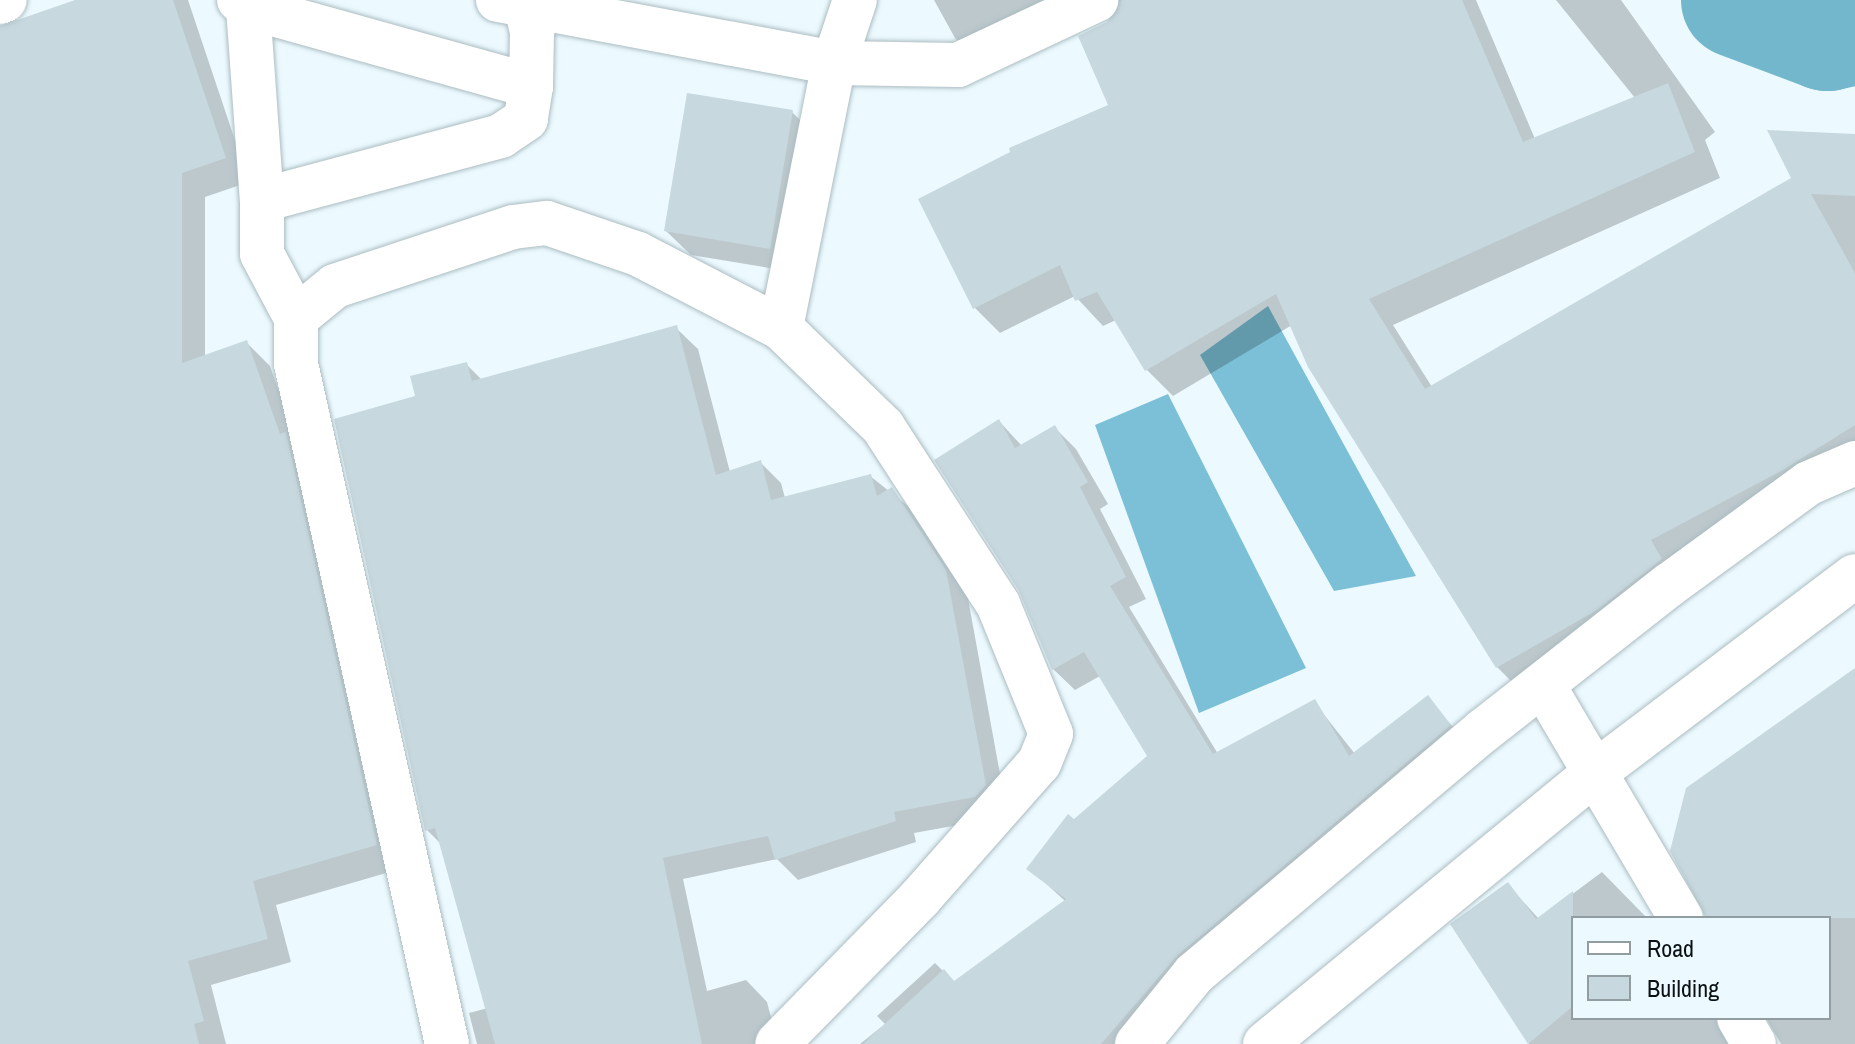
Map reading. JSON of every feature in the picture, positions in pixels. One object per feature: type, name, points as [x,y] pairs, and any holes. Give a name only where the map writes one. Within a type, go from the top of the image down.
[{"type":"street","points":[[781,328],[834,63],[855,0]]},
{"type":"street","points":[[512,3],[834,63],[958,65],[1096,0]]},
{"type":"street","points":[[262,200],[501,136],[526,119],[531,86],[532,33],[512,3]]},
{"type":"street","points":[[447,1044],[296,364],[296,318],[262,254],[262,200],[244,4],[531,86]]},
{"type":"street","points":[[296,318],[335,286],[513,227],[547,223],[638,254],[781,328],[883,427],[998,604],[1043,705],[1051,734],[1039,763],[940,876],[777,1044]]},
{"type":"street","points":[[1137,1044],[1194,974],[1543,685],[1669,585],[1809,483],[1855,463]]},
{"type":"street","points":[[1265,1044],[1597,771],[1855,576]]},
{"type":"street","points":[[1543,685],[1597,771],[1680,916]]},
{"type":"street","points":[[1740,1020],[1754,1044]]},
{"type":"shaded area","points":[[1268,306],[1416,576],[1334,591],[1200,355]]},
{"type":"shaded area","points":[[1168,394],[1306,668],[1199,713],[1095,425]]},
{"type":"building","points":[[75,0],[173,0],[226,158],[182,173],[182,363],[247,340],[280,434],[286,432],[377,845],[253,881],[268,939],[188,961],[204,1021],[194,1024],[199,1044],[0,1044],[0,26]]},
{"type":"building","points":[[1121,0],[1462,0],[1523,142],[1668,83],[1695,152],[1369,299],[1425,389],[1791,178],[1767,130],[1855,134],[1855,196],[1811,194],[1855,273],[1855,425],[1783,470],[1651,540],[1662,559],[1597,610],[1496,668],[1308,367],[1276,294],[1145,371],[1097,292],[1075,301],[1060,265],[973,309],[918,199],[1010,152],[1009,148],[1108,105],[1078,36],[1107,22]]},
{"type":"building","points":[[687,93],[793,110],[770,249],[664,231]]},
{"type":"building","points":[[677,325],[716,475],[761,460],[771,500],[871,474],[877,496],[892,487],[946,570],[986,785],[975,797],[894,812],[896,821],[775,860],[768,836],[663,858],[702,1044],[495,1044],[435,828],[425,831],[334,419],[415,396],[410,376],[467,362],[472,381]]},
{"type":"building","points":[[999,419],[1015,448],[1055,425],[1088,482],[1080,487],[1126,577],[1110,586],[1213,754],[1315,699],[1349,756],[1428,695],[1451,725],[1178,955],[1101,1044],[863,1044],[944,969],[954,981],[1066,899],[1026,869],[1068,814],[1074,819],[1147,756],[1084,652],[1052,670],[1019,591],[934,460]]},
{"type":"building","points":[[1855,668],[1855,918],[1705,916],[1670,851],[1686,788]]},
{"type":"building","points":[[1508,882],[1536,919],[1573,891],[1571,1008],[1528,1044],[1450,924]]},
{"type":"waterway","points":[[1739,0],[1827,33],[1855,27]]}]
